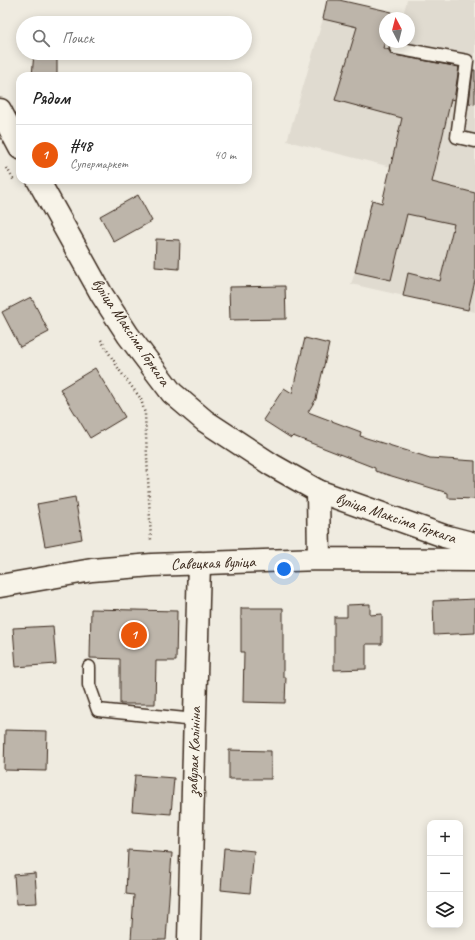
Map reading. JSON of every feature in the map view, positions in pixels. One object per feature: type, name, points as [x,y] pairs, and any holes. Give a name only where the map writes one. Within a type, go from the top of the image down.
[{"type":"main road","points":[[0,110],[16,140]]},
{"type":"main road","name":"вуліца Максіма Горкага","points":[[40,184],[102,295],[128,335],[172,393],[205,421],[272,465],[318,491],[444,536],[475,544]]},
{"type":"main road","name":"вуліца Максіма Горкага","points":[[318,491],[319,559]]},
{"type":"main road","name":"Савецкая вуліца","points":[[0,586],[92,570],[152,565],[319,559],[475,560]]},
{"type":"main road","name":"завулак Калініна","points":[[189,940],[199,563]]},
{"type":"lane","points":[[396,48],[467,61],[457,138],[475,140]]},
{"type":"lane","points":[[89,667],[90,685],[98,710],[195,720]]},
{"type":"path","points":[[152,565],[145,414],[141,399],[164,381]]},
{"type":"shaded area","points":[[327,0],[339,0],[390,12],[379,12],[379,48],[415,48],[415,12],[404,12],[407,0],[475,0],[475,312],[351,284],[372,200],[382,202],[391,167],[287,141],[323,19]]},
{"type":"building","points":[[327,0],[339,0],[392,12],[379,12],[379,48],[389,50],[391,54],[459,67],[454,100],[451,99],[432,182],[475,193],[475,281],[468,310],[403,296],[408,273],[440,281],[454,224],[407,214],[391,280],[355,272],[372,200],[382,203],[402,118],[335,100],[357,27],[323,19]]},
{"type":"building","points":[[33,60],[57,60],[57,72],[32,72]]},
{"type":"building","points":[[473,70],[475,70],[475,104],[469,103]]},
{"type":"building","points":[[138,195],[152,221],[114,242],[100,216]]},
{"type":"building","points":[[156,239],[180,240],[179,269],[155,267]]},
{"type":"building","points":[[285,286],[286,319],[230,320],[229,287]]},
{"type":"building","points":[[31,297],[49,332],[20,347],[2,312]]},
{"type":"building","points":[[305,338],[329,344],[316,399],[308,412],[361,432],[360,436],[430,458],[475,461],[475,499],[448,498],[448,493],[375,471],[375,468],[293,436],[291,438],[263,420],[284,388],[292,393]]},
{"type":"building","points":[[95,368],[125,417],[90,438],[60,389]]},
{"type":"building","points":[[75,497],[82,539],[45,546],[37,504]]},
{"type":"building","points":[[475,599],[475,633],[434,635],[433,601]]},
{"type":"building","points":[[370,604],[370,615],[382,614],[382,644],[366,644],[366,669],[334,670],[334,617],[347,617],[347,605]]},
{"type":"building","points":[[241,608],[283,608],[283,677],[286,677],[285,703],[243,702],[244,652],[241,652]]},
{"type":"building","points":[[91,609],[177,611],[176,661],[156,661],[155,704],[120,704],[120,659],[90,658]]},
{"type":"building","points":[[53,626],[56,664],[16,667],[13,628]]},
{"type":"building","points":[[5,730],[47,731],[46,771],[4,770]]},
{"type":"building","points":[[229,750],[271,751],[271,779],[229,779]]},
{"type":"building","points":[[135,775],[174,778],[171,814],[132,811]]},
{"type":"building","points":[[224,848],[254,851],[250,893],[221,890]]},
{"type":"building","points":[[128,850],[172,853],[166,940],[131,940],[134,895],[126,894]]},
{"type":"building","points":[[35,873],[37,903],[16,904],[14,875]]},
{"type":"place","name":"#48","points":[[134,635]]}]
